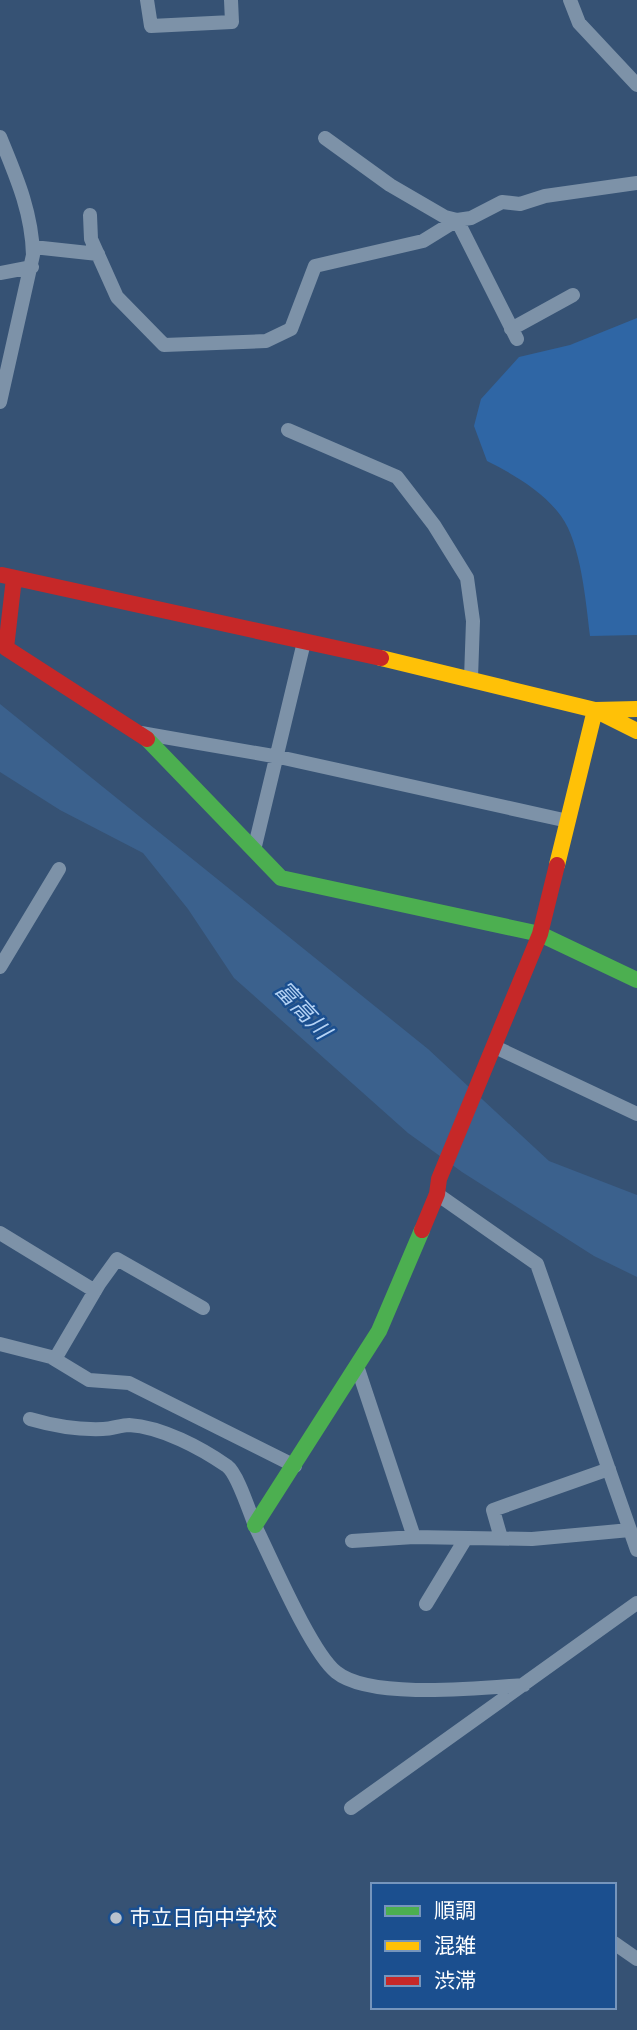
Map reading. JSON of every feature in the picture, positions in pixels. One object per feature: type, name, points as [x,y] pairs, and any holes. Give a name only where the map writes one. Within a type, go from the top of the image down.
[{"type":"street","points":[[147,0],[151,26],[232,22],[231,0]]},
{"type":"street","points":[[570,0],[579,23],[637,85]]},
{"type":"street","points":[[326,138],[390,185],[445,217],[457,220],[471,218],[502,202],[520,204],[545,196],[637,183]]},
{"type":"street","points":[[0,402],[32,267],[33,247],[25,198],[2,145]]},
{"type":"street","points":[[90,215],[91,239],[117,297],[164,345],[266,341],[291,329],[315,266],[423,241],[457,220]]},
{"type":"street","points":[[457,220],[514,334],[573,295]]},
{"type":"street","points":[[33,247],[98,254]]},
{"type":"street","points":[[0,272],[32,267]]},
{"type":"street","points":[[288,430],[397,477],[434,525],[467,578],[473,621],[471,678]]},
{"type":"street","points":[[637,731],[595,710],[471,678],[7,577],[6,648],[141,733],[281,878],[310,887],[540,934],[637,980]]},
{"type":"street","points":[[254,850],[279,757],[304,642]]},
{"type":"street","points":[[595,710],[637,709]]},
{"type":"street","points":[[255,1525],[379,1331],[540,934],[595,710]]},
{"type":"street","points":[[141,733],[279,757],[568,821]]},
{"type":"street","points":[[0,967],[59,869]]},
{"type":"street","points":[[491,1054],[637,1114]]},
{"type":"street","points":[[438,1187],[537,1264],[637,1550]]},
{"type":"street","points":[[0,1233],[95,1291]]},
{"type":"street","points":[[55,1359],[117,1259],[203,1308]]},
{"type":"street","points":[[0,1344],[55,1359],[89,1380],[129,1383],[295,1466]]},
{"type":"street","points":[[357,1366],[414,1537]]},
{"type":"street","points":[[30,1419],[55,1426],[85,1429],[105,1430],[129,1425],[170,1435],[230,1468],[311,1638],[335,1672],[352,1680],[388,1688],[456,1690],[524,1685]]},
{"type":"street","points":[[501,1538],[493,1510],[609,1469]]},
{"type":"street","points":[[352,1541],[414,1537],[531,1539],[630,1530]]},
{"type":"street","points":[[426,1604],[466,1538]]},
{"type":"street","points":[[351,1808],[637,1603]]},
{"type":"street","points":[[616,1944],[637,1959]]},
{"type":"shaded area","points":[[637,318],[637,635],[590,636],[578,557],[568,528],[554,507],[537,491],[487,461],[474,426],[481,399],[519,357],[570,345]]},
{"type":"water","name":"富高川","points":[[0,704],[428,1049],[549,1161],[637,1195],[637,1277],[594,1256],[462,1172],[408,1133],[234,978],[188,909],[143,853],[60,810],[0,772]]},
{"type":"traffic: fast","points":[[147,739],[281,878],[540,934],[637,980]]},
{"type":"traffic: fast","points":[[255,1525],[379,1331],[422,1230]]},
{"type":"traffic: slow","points":[[381,658],[595,710],[637,731]]},
{"type":"traffic: slow","points":[[557,865],[595,710],[637,709]]},
{"type":"traffic: jam","points":[[2,575],[381,658]]},
{"type":"traffic: jam","points":[[14,578],[6,648],[147,739]]},
{"type":"traffic: jam","points":[[422,1230],[437,1194],[439,1179],[540,934],[557,865]]},
{"type":"place","name":"市立日向中学校","points":[[116,1918]]}]
